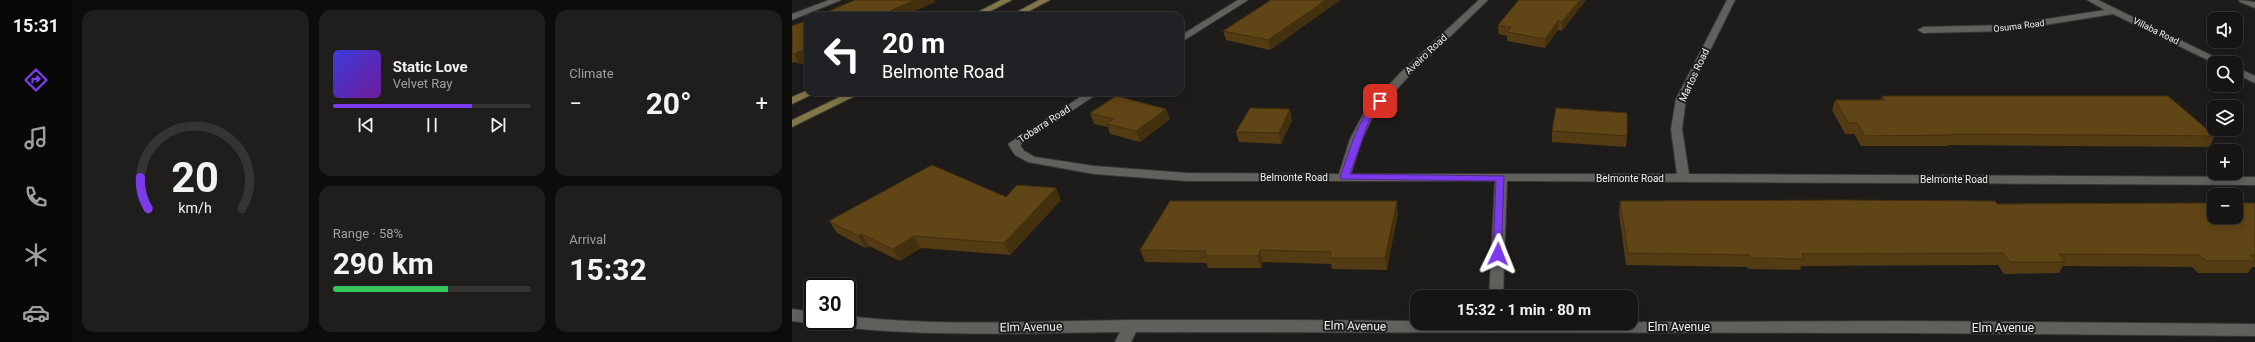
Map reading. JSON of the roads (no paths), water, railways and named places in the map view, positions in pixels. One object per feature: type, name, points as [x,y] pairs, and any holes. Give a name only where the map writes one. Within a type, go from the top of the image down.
[{"type":"street","points":[[809,0],[826,4]]},
{"type":"street","points":[[807,12],[837,0]]},
{"type":"street","points":[[982,12],[1008,0]]},
{"type":"street","points":[[1021,12],[1046,0]]},
{"type":"street","points":[[1184,38],[1244,0]]},
{"type":"street","name":"Aveiro Road","points":[[1344,177],[1356,139],[1369,113],[1405,74],[1484,0]]},
{"type":"street","name":"Martos Road","points":[[1684,178],[1676,141],[1677,113],[1681,99],[1731,0]]},
{"type":"street","name":"Villaba Road","points":[[2091,0],[2207,56]]},
{"type":"street","points":[[2242,0],[2255,5]]},
{"type":"street","name":"Osuma Road","points":[[1923,30],[2008,28],[2114,11]]},
{"type":"street","points":[[792,18],[804,13]]},
{"type":"street","points":[[2243,74],[2255,80]]},
{"type":"street","points":[[792,101],[804,96]]},
{"type":"street","points":[[792,124],[850,96]]},
{"type":"street","name":"Tobarra Road","points":[[1014,144],[1089,96]]},
{"type":"street","name":"Belmonte Road","points":[[1014,144],[1019,153],[1032,160],[1094,170],[1187,177],[2255,181]]},
{"type":"street","points":[[1496,290],[1501,178]]},
{"type":"street","points":[[792,315],[804,317]]},
{"type":"street","name":"Elm Avenue","points":[[856,323],[884,326],[952,327],[1410,325]]},
{"type":"street","points":[[1124,342],[1131,326]]},
{"type":"street","name":"Elm Avenue","points":[[1638,326],[2255,330]]}]
